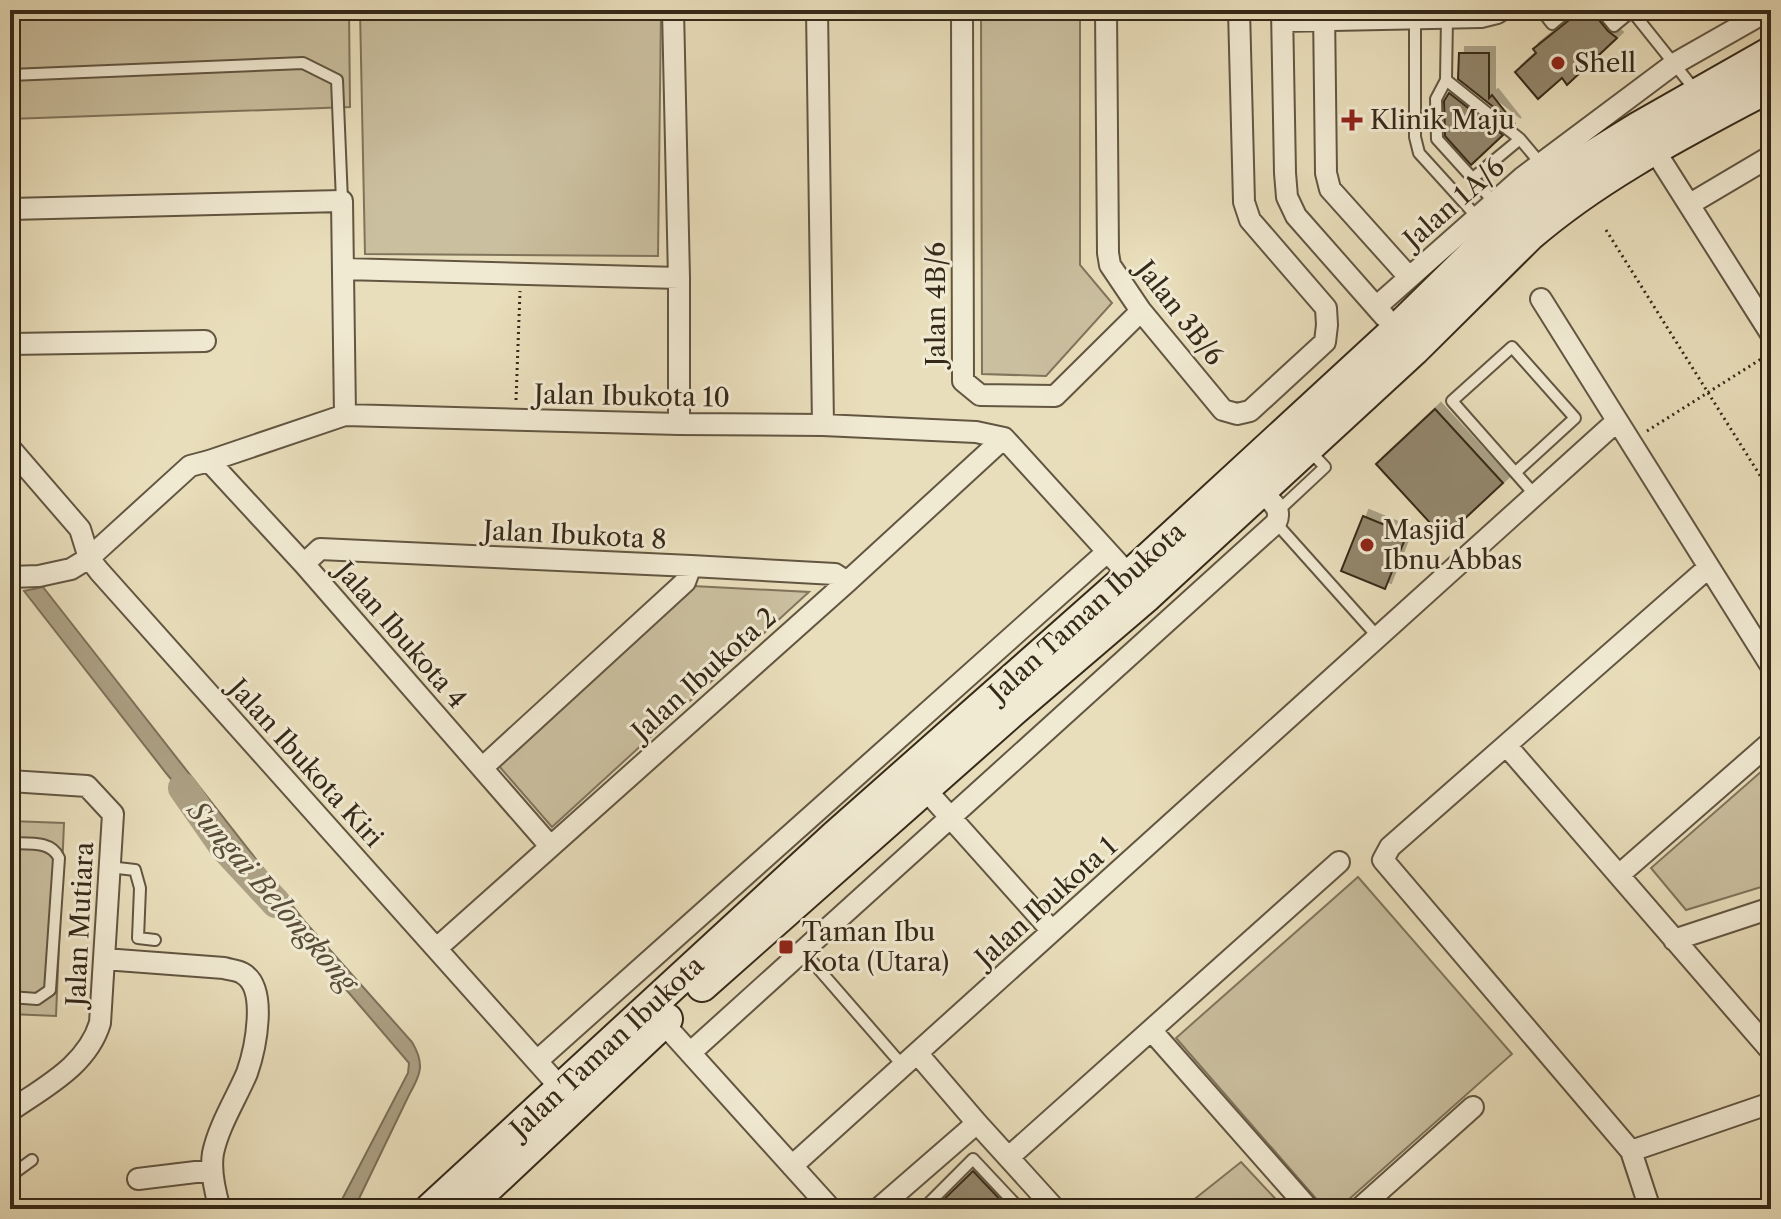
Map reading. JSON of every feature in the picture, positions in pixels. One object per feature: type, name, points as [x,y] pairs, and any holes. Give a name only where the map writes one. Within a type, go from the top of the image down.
[{"type":"main road","name":"Jalan Taman Ibukota","points":[[656,1016],[682,1004],[925,789],[1138,586],[1405,340],[1550,218],[1601,181],[1698,93],[1771,52]]},
{"type":"main road","name":"Jalan Taman Ibukota","points":[[1647,138],[1771,86]]},
{"type":"main road","name":"Jalan Taman Ibukota","points":[[430,1209],[569,1097],[656,1016],[835,836],[1138,586],[1272,508],[1307,448],[1405,340]]},
{"type":"main road","name":"Jalan Taman Ibukota","points":[[465,1209],[569,1097]]},
{"type":"street","points":[[673,10],[679,424]]},
{"type":"street","points":[[817,10],[823,425]]},
{"type":"street","name":"Jalan 4B/6","points":[[962,10],[963,381],[980,395],[1055,396],[1141,311]]},
{"type":"street","name":"Jalan 3B/6","points":[[1106,10],[1110,265],[1141,311],[1223,410],[1237,414],[1250,411],[1325,342],[1327,325],[1326,308],[1250,220],[1244,202],[1239,10]]},
{"type":"street","points":[[1405,340],[1296,216],[1287,197],[1283,16],[1447,18],[1481,17],[1502,10]]},
{"type":"street","name":"Jalan 1A/6","points":[[1376,307],[1523,177],[1674,64],[1769,10]]},
{"type":"street","points":[[1324,15],[1326,173],[1330,189],[1409,277]]},
{"type":"street","points":[[1647,138],[1771,334]]},
{"type":"street","points":[[1690,204],[1771,156]]},
{"type":"street","points":[[10,209],[342,201],[345,415]]},
{"type":"street","points":[[344,269],[679,278]]},
{"type":"street","points":[[1541,299],[1771,666]]},
{"type":"street","points":[[10,344],[205,341]]},
{"type":"street","name":"Jalan Ibukota 10","points":[[89,558],[190,466],[345,415],[823,425],[976,432],[1004,438]]},
{"type":"street","name":"Jalan Ibukota 1","points":[[792,1166],[1617,421]]},
{"type":"street","points":[[1004,438],[1138,586]]},
{"type":"street","name":"Jalan Ibukota 2","points":[[437,948],[1004,438]]},
{"type":"street","name":"Jalan Ibukota Kiri","points":[[10,448],[80,529],[89,558],[120,595],[569,1097]]},
{"type":"street","name":"Jalan Ibukota 4","points":[[209,461],[304,564],[550,846]]},
{"type":"street","points":[[690,1053],[951,817],[1272,508]]},
{"type":"street","name":"Jalan Ibukota 8","points":[[304,564],[320,549],[835,574],[847,582]]},
{"type":"street","points":[[537,1061],[1107,552]]},
{"type":"street","points":[[10,577],[39,576],[71,569],[89,558]]},
{"type":"street","points":[[482,768],[685,582],[691,566]]},
{"type":"street","points":[[1650,1209],[1631,1151],[1383,860],[1390,847],[1709,567]]},
{"type":"street","points":[[1619,875],[1771,742]]},
{"type":"street","points":[[1506,745],[1771,1051]]},
{"type":"street","name":"Jalan Mutiara","points":[[10,781],[87,786],[113,814],[100,1023],[96,1038],[65,1073],[10,1111]]},
{"type":"street","points":[[925,789],[1052,931]]},
{"type":"street","points":[[813,813],[835,836]]},
{"type":"street","points":[[1009,1157],[1339,862]]},
{"type":"street","points":[[1674,940],[1771,908]]},
{"type":"street","points":[[104,959],[224,968],[241,972],[251,980],[257,995],[258,1015],[253,1051],[213,1155],[212,1170],[220,1209]]},
{"type":"street","points":[[656,1016],[831,1209]]},
{"type":"street","points":[[1151,1030],[1309,1209]]},
{"type":"street","points":[[910,1059],[977,1123],[1055,1209]]},
{"type":"street","points":[[1631,1151],[1771,1103]]},
{"type":"street","points":[[1359,1209],[1473,1107]]},
{"type":"street","points":[[878,1209],[977,1123]]},
{"type":"street","points":[[138,1179],[212,1170]]},
{"type":"lane","points":[[1541,10],[1552,24],[1569,10]]},
{"type":"lane","points":[[1601,10],[1614,26],[1631,10],[1698,93]]},
{"type":"lane","points":[[1419,16],[1415,137],[1419,153],[1477,217]]},
{"type":"lane","points":[[1447,18],[1446,80],[1436,99],[1437,139],[1494,202]]},
{"type":"lane","points":[[10,75],[303,63],[337,80],[342,201]]},
{"type":"lane","points":[[1446,80],[1520,139],[1541,165]]},
{"type":"lane","points":[[1473,178],[1520,139]]},
{"type":"lane","points":[[1516,472],[1575,418],[1512,347],[1452,401],[1535,495]]},
{"type":"lane","points":[[1272,508],[1378,637]]},
{"type":"lane","points":[[10,843],[47,845],[56,851],[59,858],[50,990],[37,999],[10,997]]},
{"type":"lane","points":[[109,867],[135,870],[140,888],[138,938],[155,940]]},
{"type":"lane","points":[[803,951],[910,1059]]},
{"type":"lane","points":[[923,1209],[973,1159],[1020,1209]]},
{"type":"lane","points":[[10,1176],[32,1160]]},
{"type":"lane","points":[[1011,1200],[1031,1182]]},
{"type":"path","points":[[1606,230],[1771,493]]},
{"type":"path","points":[[516,419],[520,274]]},
{"type":"path","points":[[1631,442],[1771,353]]},
{"type":"shaded area","points":[[10,10],[349,10],[350,107],[10,119]]},
{"type":"shaded area","points":[[360,10],[661,10],[658,256],[365,254]]},
{"type":"shaded area","points":[[981,10],[1080,10],[1080,265],[1112,303],[1046,376],[982,374]]},
{"type":"shaded area","points":[[693,586],[809,592],[552,827],[499,766]]},
{"type":"shaded area","points":[[1771,763],[1771,884],[1686,910],[1651,868]]},
{"type":"shaded area","points":[[10,821],[64,823],[56,1016],[10,1014]]},
{"type":"shaded area","points":[[1358,877],[1512,1054],[1338,1209],[1325,1209],[1176,1038]]},
{"type":"shaded area","points":[[1241,1162],[1285,1209],[1182,1209]]},
{"type":"water","points":[[43,587],[306,923],[416,1050],[420,1069],[416,1081],[354,1209],[337,1209],[408,1073],[409,1063],[166,773],[24,591]]},
{"type":"building","name":"Shell","points":[[1578,10],[1591,10],[1617,38],[1567,85],[1562,78],[1538,99],[1515,72],[1536,53],[1533,49]]},
{"type":"building","points":[[1459,53],[1489,53],[1489,98],[1492,95],[1515,124],[1458,79]]},
{"type":"building","points":[[1449,93],[1503,135],[1471,165],[1445,136],[1444,101]]},
{"type":"building","points":[[1435,409],[1503,483],[1444,538],[1376,464]]},
{"type":"building","points":[[1363,516],[1407,534],[1385,589],[1341,571]]},
{"type":"building","points":[[973,1171],[1009,1209],[934,1209],[970,1174]]},
{"type":"waterway","name":"Sungai Belongkong","points":[[183,788],[224,847],[276,903]]},
{"type":"place","name":"Shell","points":[[1558,63]]},
{"type":"place","name":"Klinik Maju","points":[[1352,120]]},
{"type":"place","name":"Masjid Ibnu Abbas","points":[[1367,545]]},
{"type":"place","name":"Taman Ibu Kota (Utara)","points":[[786,947]]}]
